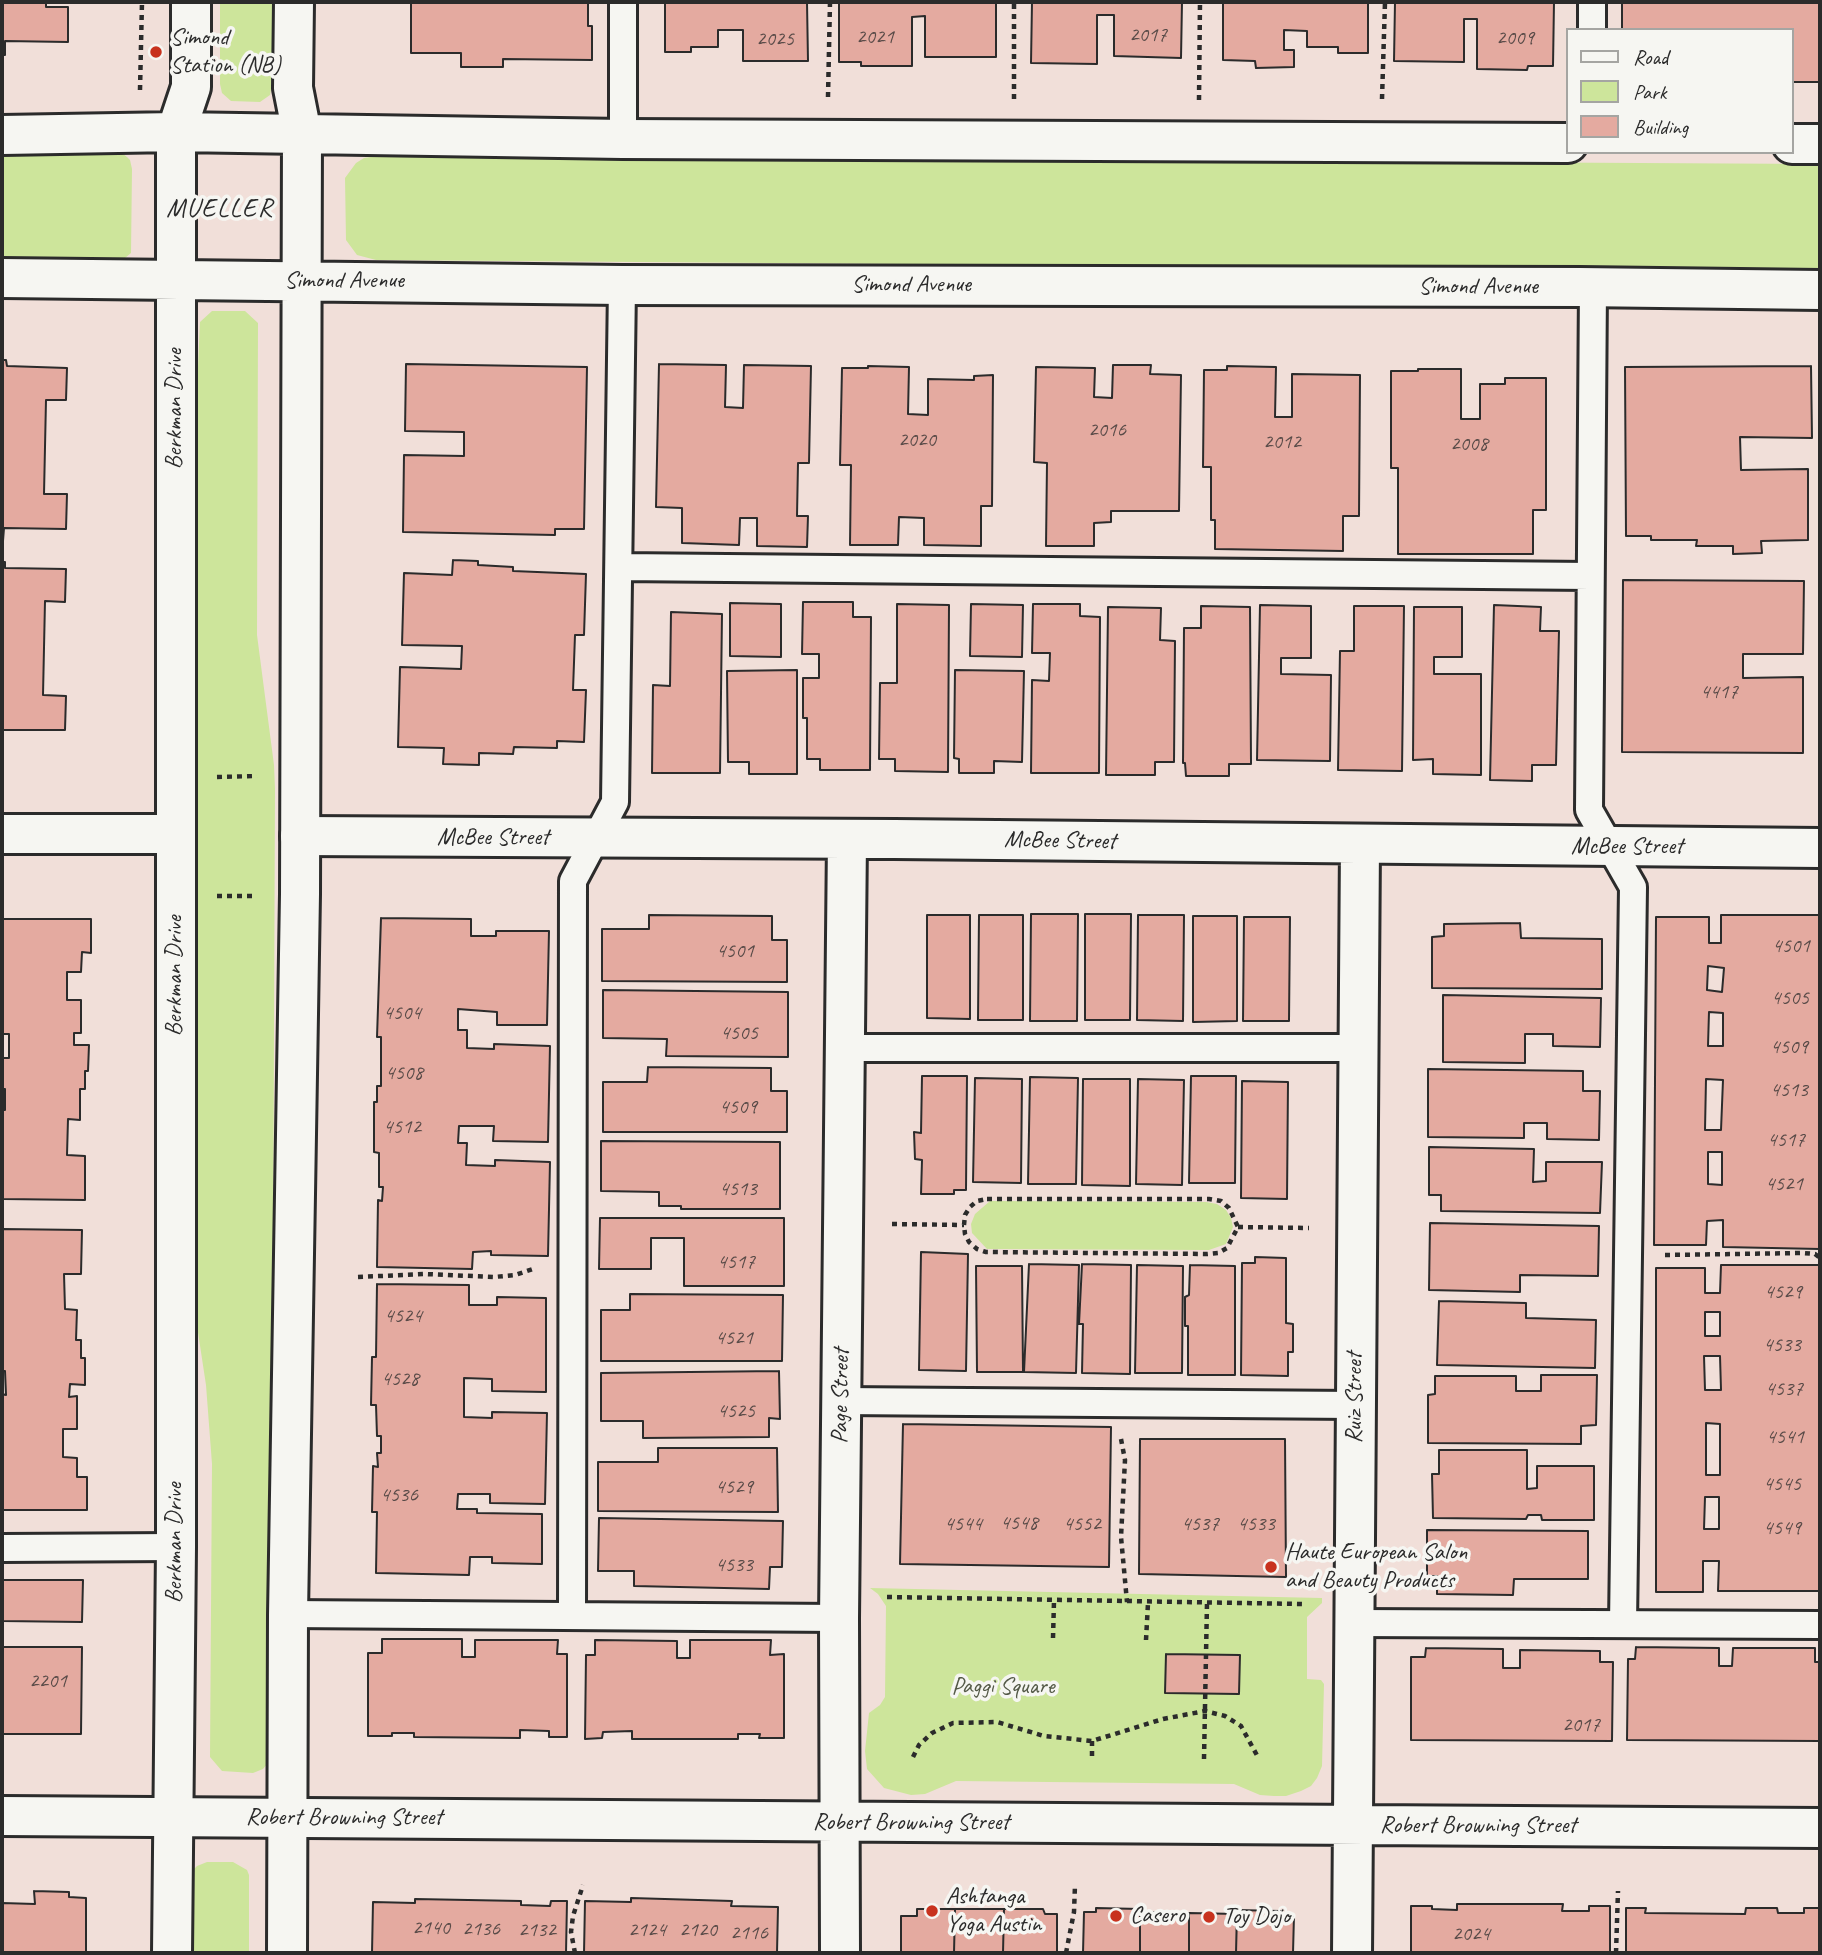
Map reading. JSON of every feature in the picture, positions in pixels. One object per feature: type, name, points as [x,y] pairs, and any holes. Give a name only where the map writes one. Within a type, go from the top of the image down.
[{"type":"street","name":"Berkman Drive","points":[[172,1953],[176,1547],[174,279],[176,132],[191,87],[191,2]]},
{"type":"street","points":[[287,1953],[288,1614],[300,836],[302,280],[302,134],[293,88],[294,2]]},
{"type":"street","points":[[2,135],[176,132],[622,139],[1566,143]]},
{"type":"street","points":[[1794,144],[1820,144]]},
{"type":"street","name":"Simond Avenue","points":[[2,278],[622,285],[1820,290]]},
{"type":"street","points":[[2,834],[174,834]]},
{"type":"street","name":"McBee Street","points":[[300,836],[1820,848]]},
{"type":"street","name":"Page Street","points":[[840,1953],[839,1618],[847,839]]},
{"type":"street","name":"Ruiz Street","points":[[1352,1953],[1360,844]]},
{"type":"street","name":"Robert Browning Street","points":[[2,1816],[1820,1828]]},
{"type":"lane","points":[[622,139],[623,2]]},
{"type":"lane","points":[[1592,2],[1592,28]]},
{"type":"lane","points":[[572,1615],[573,881],[615,802],[622,285]]},
{"type":"lane","points":[[1592,287],[1589,810],[1633,887],[1623,1624]]},
{"type":"lane","points":[[619,567],[1590,576]]},
{"type":"lane","points":[[844,1048],[1358,1048]]},
{"type":"lane","points":[[841,1401],[1355,1405]]},
{"type":"lane","points":[[2,1548],[176,1547]]},
{"type":"lane","points":[[288,1614],[839,1618]]},
{"type":"lane","points":[[1354,1623],[1820,1625]]},
{"type":"path","points":[[141,80],[142,2]]},
{"type":"path","points":[[828,98],[830,2]]},
{"type":"path","points":[[1014,2],[1014,100]]},
{"type":"path","points":[[1199,101],[1200,2]]},
{"type":"path","points":[[1382,102],[1385,2]]},
{"type":"path","points":[[209,777],[262,776]]},
{"type":"path","points":[[207,896],[262,896]]},
{"type":"path","points":[[986,1199],[1209,1199],[1221,1201],[1230,1208],[1238,1227],[1227,1248],[1217,1253],[986,1252],[977,1249],[964,1234],[965,1215],[970,1207],[977,1201],[986,1199]]},
{"type":"path","points":[[892,1224],[964,1225]]},
{"type":"path","points":[[1238,1227],[1309,1228]]},
{"type":"path","points":[[1628,1255],[1803,1253],[1815,1254],[1820,1258]]},
{"type":"path","points":[[358,1277],[425,1274],[494,1277],[553,1266],[572,1266]]},
{"type":"path","points":[[1110,1402],[1125,1460],[1121,1537],[1128,1602]]},
{"type":"path","points":[[887,1597],[1303,1604]]},
{"type":"path","points":[[1053,1638],[1054,1601]]},
{"type":"path","points":[[1146,1640],[1148,1603]]},
{"type":"path","points":[[1204,1759],[1207,1603]]},
{"type":"path","points":[[912,1757],[919,1745],[932,1734],[953,1723],[997,1721],[1044,1736],[1092,1741],[1163,1719],[1205,1711],[1225,1716],[1241,1726],[1259,1759]]},
{"type":"path","points":[[1092,1741],[1092,1758]]},
{"type":"path","points":[[575,1953],[571,1932],[583,1885]]},
{"type":"path","points":[[1066,1953],[1074,1912],[1075,1885]]},
{"type":"path","points":[[1616,1953],[1618,1891]]},
{"type":"green space","points":[[220,2],[272,2],[272,83],[270,95],[260,102],[231,101],[222,93]]},
{"type":"green space","points":[[2,154],[123,154],[127,157],[132,169],[131,253],[125,258],[115,260],[2,259]]},
{"type":"green space","points":[[364,158],[1820,164],[1820,271],[376,260],[357,255],[346,240],[345,178],[356,163]]},
{"type":"green space","points":[[212,311],[245,311],[258,323],[257,635],[275,789],[271,1756],[263,1769],[253,1773],[222,1771],[210,1757],[212,1464],[206,1385],[194,1306],[197,390],[200,322]]},
{"type":"green space","points":[[990,1201],[1206,1202],[1217,1204],[1226,1210],[1233,1227],[1226,1244],[1209,1250],[987,1249],[972,1233],[971,1224],[975,1214]]},
{"type":"green space","name":"Paggi Square","points":[[870,1588],[1322,1598],[1322,1603],[1307,1617],[1307,1679],[1321,1680],[1324,1684],[1322,1766],[1311,1786],[1286,1796],[1260,1795],[1234,1784],[956,1781],[925,1794],[911,1795],[884,1788],[867,1769],[865,1751],[869,1713],[880,1705],[885,1697],[886,1606]]},
{"type":"green space","points":[[207,1862],[233,1862],[247,1870],[249,1953],[188,1953],[190,1873]]},
{"type":"building","points":[[2,2],[46,2],[46,7],[68,7],[68,42],[5,41],[5,55],[2,55]]},
{"type":"building","points":[[411,2],[588,2],[588,26],[592,26],[592,60],[503,59],[503,67],[461,67],[461,53],[411,53]]},
{"type":"building","points":[[665,2],[807,2],[808,61],[743,61],[743,30],[718,30],[718,47],[691,47],[691,52],[665,52]]},
{"type":"building","points":[[839,2],[996,2],[996,57],[925,57],[925,16],[912,17],[912,66],[861,66],[861,62],[839,62]]},
{"type":"building","points":[[1032,2],[1182,2],[1181,58],[1114,56],[1114,15],[1097,15],[1097,64],[1031,63]]},
{"type":"building","points":[[1223,2],[1368,2],[1368,53],[1338,53],[1338,47],[1307,47],[1307,31],[1284,30],[1284,50],[1294,50],[1294,67],[1256,68],[1255,61],[1223,60]]},
{"type":"building","points":[[1395,2],[1554,2],[1553,66],[1528,66],[1527,70],[1477,69],[1477,19],[1464,19],[1464,62],[1394,61]]},
{"type":"building","points":[[1622,2],[1820,2],[1820,82],[1794,82],[1794,28],[1622,28]]},
{"type":"building","points":[[2,360],[6,360],[7,366],[67,368],[66,400],[46,400],[44,494],[67,494],[66,529],[4,528],[3,541]]},
{"type":"building","points":[[406,364],[587,367],[584,529],[555,529],[555,535],[403,532],[404,455],[464,456],[464,432],[405,431]]},
{"type":"building","points":[[659,364],[726,365],[725,407],[743,408],[744,365],[811,366],[809,463],[798,463],[797,516],[808,516],[807,547],[757,546],[757,518],[740,518],[739,545],[682,543],[682,508],[656,507]]},
{"type":"building","points":[[1113,365],[1151,365],[1150,374],[1181,375],[1179,511],[1111,511],[1111,522],[1094,523],[1094,546],[1046,546],[1047,463],[1034,462],[1036,367],[1095,368],[1094,397],[1112,398]]},
{"type":"building","points":[[1227,366],[1276,367],[1275,417],[1292,417],[1292,374],[1360,375],[1359,516],[1343,516],[1343,551],[1215,549],[1215,520],[1211,520],[1211,467],[1203,467],[1204,370],[1227,370]]},
{"type":"building","points":[[1811,366],[1812,438],[1740,437],[1741,470],[1808,469],[1808,540],[1761,541],[1762,553],[1733,554],[1733,546],[1696,546],[1697,540],[1651,540],[1651,536],[1626,536],[1625,367]]},
{"type":"building","points":[[909,367],[908,414],[928,415],[928,379],[974,380],[974,376],[993,375],[992,506],[981,506],[981,546],[924,545],[924,518],[899,517],[898,545],[850,545],[851,465],[840,465],[842,368]]},
{"type":"building","points":[[1461,369],[1461,419],[1480,419],[1480,384],[1505,384],[1505,378],[1546,378],[1546,510],[1533,510],[1533,554],[1398,554],[1398,468],[1391,468],[1391,371]]},
{"type":"building","points":[[453,560],[513,567],[513,571],[586,574],[584,635],[575,635],[573,690],[586,690],[584,742],[557,741],[557,748],[514,747],[513,754],[479,753],[479,765],[443,764],[444,748],[398,747],[400,667],[461,669],[462,646],[402,645],[404,573],[452,575]]},
{"type":"building","points":[[2,562],[5,562],[5,568],[66,569],[65,602],[45,601],[43,695],[66,696],[65,730],[2,730]]},
{"type":"building","points":[[1623,580],[1804,581],[1803,654],[1743,654],[1743,678],[1803,677],[1803,753],[1622,752]]},
{"type":"building","points":[[803,602],[853,602],[853,617],[871,617],[870,770],[820,770],[820,759],[807,759],[803,678],[819,678],[819,654],[802,654]]},
{"type":"building","points":[[730,603],[781,604],[781,657],[730,656]]},
{"type":"building","points":[[897,604],[949,605],[948,772],[895,771],[895,759],[879,759],[880,683],[897,683]]},
{"type":"building","points":[[971,604],[1023,605],[1022,657],[970,656]]},
{"type":"building","points":[[1033,604],[1080,604],[1080,616],[1100,617],[1099,773],[1031,773],[1032,680],[1049,681],[1050,653],[1032,653]]},
{"type":"building","points":[[1260,605],[1311,606],[1311,658],[1281,658],[1281,674],[1331,675],[1330,761],[1257,760]]},
{"type":"building","points":[[1494,605],[1541,607],[1540,631],[1559,631],[1556,765],[1532,765],[1532,781],[1490,780]]},
{"type":"building","points":[[1201,606],[1250,607],[1251,764],[1229,764],[1229,776],[1186,776],[1183,763],[1184,628],[1201,628]]},
{"type":"building","points":[[1354,606],[1404,606],[1402,771],[1338,770],[1340,651],[1354,651]]},
{"type":"building","points":[[1108,607],[1161,608],[1160,640],[1175,641],[1174,762],[1155,762],[1155,775],[1106,775]]},
{"type":"building","points":[[1414,607],[1462,607],[1462,657],[1434,657],[1434,674],[1481,674],[1481,775],[1433,774],[1433,759],[1413,760]]},
{"type":"building","points":[[671,612],[722,614],[720,773],[652,773],[653,685],[670,686]]},
{"type":"building","points":[[797,670],[797,774],[749,774],[749,762],[728,762],[727,671]]},
{"type":"building","points":[[955,670],[1024,671],[1022,762],[994,761],[994,773],[959,773],[959,759],[954,758]]},
{"type":"building","points":[[1031,914],[1078,914],[1077,1021],[1030,1021]]},
{"type":"building","points":[[1085,914],[1131,914],[1130,1020],[1085,1020]]},
{"type":"building","points":[[649,915],[772,916],[772,940],[787,940],[787,982],[602,981],[602,929],[649,929]]},
{"type":"building","points":[[927,915],[970,915],[970,1019],[927,1018]]},
{"type":"building","points":[[979,915],[1023,915],[1023,1020],[978,1020]]},
{"type":"building","points":[[1138,915],[1184,915],[1183,1021],[1137,1020]]},
{"type":"building","points":[[1721,915],[1820,915],[1820,1249],[1723,1247],[1723,1220],[1707,1221],[1706,1245],[1654,1245],[1656,917],[1709,917],[1709,943],[1721,943]],"holes":[[[1708,966],[1724,968],[1722,992],[1707,990]],[[1709,1012],[1723,1013],[1723,1046],[1708,1046]],[[1706,1079],[1723,1080],[1721,1130],[1705,1130]],[[1708,1152],[1722,1152],[1722,1185],[1708,1184]]]},
{"type":"building","points":[[1193,916],[1237,916],[1237,1021],[1193,1022]]},
{"type":"building","points":[[1244,917],[1290,917],[1289,1021],[1243,1021]]},
{"type":"building","points":[[381,918],[471,919],[471,936],[496,936],[496,931],[549,931],[547,1025],[497,1025],[497,1012],[458,1009],[458,1030],[467,1030],[467,1048],[494,1049],[494,1044],[550,1046],[548,1142],[493,1141],[494,1126],[459,1126],[458,1143],[467,1143],[466,1165],[495,1166],[495,1160],[550,1162],[548,1256],[473,1252],[472,1269],[377,1267],[378,1200],[382,1201],[383,1187],[379,1187],[379,1153],[374,1152],[374,1102],[377,1102],[377,1086],[381,1086],[381,1037],[377,1037]]},
{"type":"building","points":[[2,919],[91,919],[91,953],[82,952],[81,972],[67,972],[67,1000],[81,1000],[81,1033],[74,1033],[74,1045],[89,1045],[85,1089],[80,1089],[80,1120],[68,1119],[67,1155],[85,1156],[85,1200],[3,1199],[2,1110],[5,1110],[5,1089],[2,1089],[2,1058],[9,1058],[9,1034],[3,1034]]},
{"type":"building","points":[[1520,923],[1521,938],[1602,939],[1602,989],[1432,988],[1432,937],[1444,936],[1444,924]]},
{"type":"building","points":[[603,990],[788,992],[788,1057],[666,1056],[667,1039],[603,1038]]},
{"type":"building","points":[[1443,995],[1601,998],[1600,1047],[1553,1046],[1553,1034],[1525,1034],[1525,1063],[1443,1062]]},
{"type":"building","points":[[648,1067],[771,1068],[771,1091],[787,1091],[787,1132],[603,1132],[603,1082],[647,1082]]},
{"type":"building","points":[[1428,1069],[1583,1071],[1583,1091],[1600,1091],[1599,1140],[1547,1139],[1547,1123],[1524,1123],[1524,1138],[1428,1137]]},
{"type":"building","points":[[922,1076],[967,1076],[966,1190],[954,1190],[954,1194],[921,1194],[922,1160],[915,1159],[914,1132],[921,1133]]},
{"type":"building","points":[[1191,1076],[1236,1076],[1235,1183],[1189,1183]]},
{"type":"building","points":[[1030,1077],[1078,1078],[1076,1184],[1028,1184]]},
{"type":"building","points":[[975,1078],[1022,1079],[1021,1183],[973,1182]]},
{"type":"building","points":[[1083,1079],[1130,1079],[1130,1186],[1082,1185]]},
{"type":"building","points":[[1138,1079],[1184,1080],[1182,1185],[1136,1184]]},
{"type":"building","points":[[1242,1081],[1288,1082],[1287,1199],[1241,1198]]},
{"type":"building","points":[[601,1141],[780,1142],[780,1209],[681,1209],[681,1206],[659,1206],[659,1192],[601,1191]]},
{"type":"building","points":[[1429,1147],[1534,1149],[1533,1182],[1546,1181],[1546,1162],[1602,1162],[1600,1213],[1441,1211],[1441,1195],[1429,1195]]},
{"type":"building","points":[[600,1218],[784,1218],[784,1286],[684,1286],[684,1238],[651,1238],[651,1269],[599,1269]]},
{"type":"building","points":[[1430,1223],[1599,1226],[1598,1276],[1520,1275],[1520,1292],[1429,1290]]},
{"type":"building","points":[[2,1229],[82,1230],[81,1274],[64,1274],[65,1309],[77,1310],[76,1340],[81,1340],[81,1358],[85,1358],[85,1385],[70,1384],[69,1397],[77,1396],[77,1429],[63,1429],[63,1457],[77,1458],[77,1477],[87,1477],[87,1510],[2,1510],[2,1394],[6,1395],[5,1371],[2,1371]]},
{"type":"building","points":[[921,1252],[968,1254],[966,1371],[919,1370]]},
{"type":"building","points":[[1255,1257],[1286,1258],[1286,1323],[1293,1324],[1293,1352],[1288,1352],[1288,1376],[1241,1375],[1242,1263],[1255,1263]]},
{"type":"building","points":[[1029,1264],[1079,1265],[1076,1373],[1024,1372]]},
{"type":"building","points":[[1082,1264],[1131,1265],[1130,1374],[1082,1373],[1083,1324],[1079,1324]]},
{"type":"building","points":[[1137,1265],[1183,1266],[1182,1373],[1135,1373]]},
{"type":"building","points":[[1190,1265],[1235,1266],[1235,1375],[1188,1375],[1185,1297],[1189,1295]]},
{"type":"building","points":[[1721,1265],[1820,1265],[1820,1591],[1718,1591],[1719,1561],[1703,1561],[1703,1592],[1656,1592],[1656,1268],[1705,1268],[1705,1293],[1720,1293]],"holes":[[[1705,1312],[1720,1312],[1720,1336],[1705,1336]],[[1704,1356],[1720,1356],[1721,1390],[1705,1390]],[[1706,1423],[1720,1424],[1720,1475],[1706,1475]],[[1705,1497],[1719,1497],[1719,1529],[1704,1529]]]},
{"type":"building","points":[[976,1266],[1022,1266],[1023,1372],[977,1372]]},
{"type":"building","points":[[377,1284],[469,1285],[469,1305],[497,1305],[497,1297],[546,1298],[546,1392],[492,1391],[492,1379],[464,1378],[464,1417],[492,1418],[492,1412],[547,1413],[545,1504],[490,1503],[490,1494],[458,1494],[457,1509],[477,1509],[477,1513],[542,1514],[542,1564],[492,1563],[492,1557],[470,1557],[469,1575],[376,1573],[377,1512],[372,1512],[373,1466],[378,1467],[377,1453],[381,1453],[381,1436],[377,1436],[376,1405],[371,1405],[372,1357],[376,1357]]},
{"type":"building","points":[[630,1294],[783,1295],[782,1361],[601,1361],[601,1310],[630,1310]]},
{"type":"building","points":[[1439,1301],[1526,1303],[1526,1318],[1596,1320],[1595,1368],[1437,1365]]},
{"type":"building","points":[[779,1371],[780,1419],[769,1418],[769,1437],[643,1438],[643,1421],[601,1421],[601,1373]]},
{"type":"building","points":[[1541,1375],[1597,1375],[1596,1425],[1581,1426],[1581,1444],[1428,1443],[1428,1395],[1435,1394],[1435,1376],[1516,1376],[1516,1391],[1541,1391]]},
{"type":"building","points":[[903,1424],[1111,1427],[1109,1567],[900,1564]]},
{"type":"building","points":[[1140,1439],[1285,1439],[1286,1577],[1139,1574]]},
{"type":"building","points":[[658,1448],[777,1448],[778,1512],[598,1511],[598,1462],[658,1462]]},
{"type":"building","points":[[1439,1450],[1527,1450],[1527,1489],[1537,1488],[1537,1466],[1594,1466],[1594,1520],[1542,1520],[1541,1515],[1528,1515],[1526,1519],[1433,1518],[1432,1474],[1439,1474]]},
{"type":"building","points":[[599,1518],[783,1521],[782,1567],[770,1567],[769,1589],[634,1586],[634,1571],[598,1571]]},
{"type":"building","points":[[1427,1530],[1588,1531],[1588,1579],[1514,1579],[1513,1595],[1437,1594],[1437,1576],[1427,1576]]},
{"type":"building","points":[[2,1580],[83,1580],[82,1622],[2,1621]]},
{"type":"building","points":[[382,1639],[462,1639],[462,1657],[475,1657],[475,1640],[558,1640],[557,1654],[567,1654],[567,1737],[549,1737],[549,1731],[520,1730],[520,1738],[414,1737],[414,1733],[368,1736],[368,1653],[382,1653]]},
{"type":"building","points":[[595,1640],[677,1641],[677,1658],[690,1658],[690,1640],[771,1640],[770,1655],[784,1654],[784,1738],[759,1738],[760,1734],[738,1734],[738,1739],[632,1739],[632,1731],[603,1732],[602,1738],[585,1739],[586,1655],[595,1655]]},
{"type":"building","points":[[2,1647],[82,1647],[81,1734],[2,1734]]},
{"type":"building","points":[[1636,1647],[1719,1648],[1719,1666],[1732,1666],[1733,1648],[1815,1648],[1815,1662],[1820,1662],[1820,1741],[1627,1740],[1628,1659],[1635,1659]]},
{"type":"building","points":[[1426,1648],[1503,1649],[1503,1668],[1520,1668],[1520,1650],[1600,1651],[1600,1662],[1613,1662],[1612,1741],[1411,1740],[1411,1657],[1425,1657]]},
{"type":"building","points":[[1166,1654],[1240,1655],[1239,1694],[1165,1693]]},
{"type":"building","points":[[34,1891],[69,1892],[69,1897],[86,1898],[86,1953],[2,1953],[2,1903],[35,1904]]},
{"type":"building","points":[[631,1898],[732,1901],[731,1906],[778,1907],[777,1953],[584,1953],[585,1901],[631,1902]]},
{"type":"building","points":[[415,1899],[521,1901],[521,1905],[550,1906],[551,1901],[567,1901],[566,1953],[372,1953],[373,1902],[415,1903]]},
{"type":"building","points":[[1457,1904],[1563,1904],[1562,1911],[1589,1911],[1589,1906],[1610,1906],[1610,1953],[1411,1953],[1411,1906],[1457,1910]]},
{"type":"building","points":[[1096,1908],[1140,1909],[1140,1953],[1083,1953],[1084,1912],[1096,1912]]},
{"type":"building","points":[[1626,1908],[1646,1908],[1645,1913],[1745,1914],[1746,1908],[1777,1908],[1778,1913],[1804,1913],[1804,1908],[1820,1908],[1820,1953],[1626,1953]]},
{"type":"building","points":[[917,1909],[955,1909],[954,1953],[901,1953],[901,1916],[917,1916]]},
{"type":"building","points":[[955,1909],[1004,1909],[1003,1953],[954,1953]]},
{"type":"building","points":[[1004,1909],[1043,1909],[1045,1914],[1057,1914],[1057,1953],[1003,1953]]},
{"type":"building","points":[[1237,1910],[1280,1911],[1280,1915],[1294,1915],[1293,1953],[1236,1953]]},
{"type":"building","points":[[1140,1912],[1189,1913],[1189,1953],[1140,1953]]},
{"type":"building","points":[[1189,1913],[1237,1914],[1236,1953],[1189,1953]]},
{"type":"place","name":"Simond Station (NB)","points":[[156,52]]},
{"type":"place","name":"Haute European Salon and Beauty Products","points":[[1271,1567]]},
{"type":"place","name":"Ashtanga Yoga Austin","points":[[932,1911]]},
{"type":"place","name":"Casero","points":[[1116,1916]]},
{"type":"place","name":"Toy Dojo","points":[[1209,1917]]},
{"type":"district","name":"MUELLER","points":[[220,209]]}]
